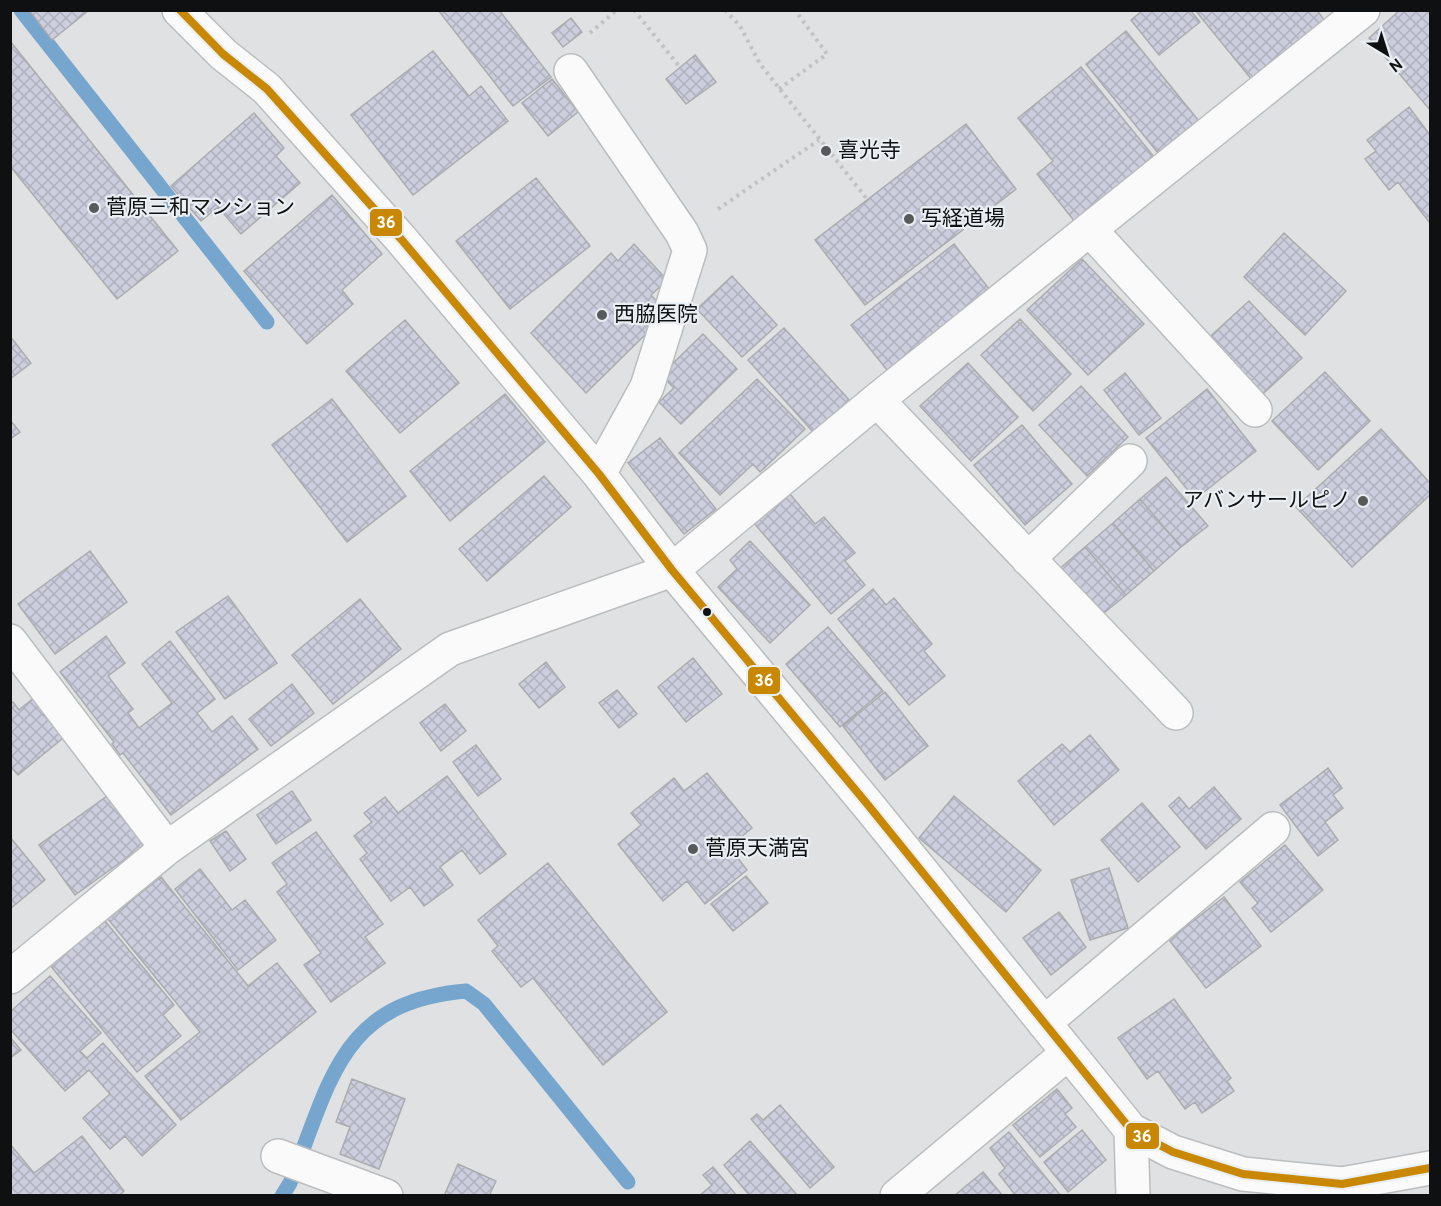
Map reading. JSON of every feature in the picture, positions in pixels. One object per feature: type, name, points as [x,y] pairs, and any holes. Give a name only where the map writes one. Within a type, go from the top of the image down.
[{"type":"street","points":[[179,10],[223,54],[275,98],[401,239],[599,474],[672,570],[868,805],[1131,1130],[1173,1152],[1243,1174],[1342,1184],[1431,1168]]},
{"type":"street","points":[[10,977],[167,848],[450,650],[672,570],[877,400],[1091,231],[1364,10]]},
{"type":"street","points":[[571,71],[682,233],[690,250],[647,387],[599,474]]},
{"type":"street","points":[[1091,231],[1256,410]]},
{"type":"street","points":[[877,400],[1176,713]]},
{"type":"street","points":[[1028,558],[1130,461]]},
{"type":"street","points":[[17,662],[167,848]]},
{"type":"street","points":[[1044,1023],[1273,830]]},
{"type":"street","points":[[897,1196],[1068,1053]]},
{"type":"street","points":[[1131,1130],[1133,1196]]},
{"type":"street","points":[[291,1161],[386,1196]]},
{"type":"path","points":[[583,39],[617,10]]},
{"type":"path","points":[[634,10],[679,66]]},
{"type":"path","points":[[725,10],[740,26],[760,64],[867,199]]},
{"type":"path","points":[[779,89],[827,54],[795,10]]},
{"type":"path","points":[[682,233],[819,140]]},
{"type":"building","points":[[29,10],[89,10],[52,40]]},
{"type":"building","points":[[438,10],[499,10],[551,77],[513,106]]},
{"type":"building","points":[[1143,10],[1190,10],[1200,22],[1159,55],[1131,20]]},
{"type":"building","points":[[1195,10],[1317,10],[1324,20],[1252,80]]},
{"type":"building","points":[[1400,10],[1430,10],[1430,110],[1369,38]]},
{"type":"building","points":[[571,18],[582,32],[563,47],[552,33]]},
{"type":"building","points":[[1126,31],[1198,120],[1158,153],[1086,64]]},
{"type":"building","name":"菅原三和マンション","points":[[10,41],[178,251],[117,299],[10,166]]},
{"type":"building","points":[[433,51],[469,96],[481,86],[508,121],[413,195],[351,115]]},
{"type":"building","points":[[695,55],[716,82],[686,104],[666,79]]},
{"type":"building","points":[[1081,67],[1154,157],[1075,222],[1037,174],[1053,161],[1018,118]]},
{"type":"building","points":[[552,79],[578,112],[548,136],[522,103]]},
{"type":"building","points":[[1409,107],[1430,135],[1430,223],[1398,182],[1389,190],[1365,159],[1376,151],[1367,140]]},
{"type":"building","points":[[254,113],[284,148],[276,156],[300,183],[241,234],[218,207],[201,221],[171,186]]},
{"type":"building","name":"写経道場","points":[[966,124],[1016,189],[865,305],[815,240]]},
{"type":"building","points":[[536,178],[590,246],[510,309],[456,241]]},
{"type":"building","points":[[332,195],[382,254],[342,290],[353,304],[307,344],[244,271]]},
{"type":"building","points":[[1284,233],[1346,291],[1305,335],[1244,277]]},
{"type":"building","name":"西脇医院","points":[[634,244],[667,280],[651,295],[662,307],[645,323],[651,329],[586,393],[531,333],[611,253],[618,261]]},
{"type":"building","points":[[954,244],[990,290],[887,370],[851,325]]},
{"type":"building","points":[[1082,259],[1144,324],[1088,375],[1027,310]]},
{"type":"building","points":[[732,276],[777,325],[742,357],[697,309]]},
{"type":"building","points":[[1249,301],[1302,358],[1256,400],[1203,343]]},
{"type":"building","points":[[1020,319],[1071,374],[1033,411],[981,355]]},
{"type":"building","points":[[405,320],[459,383],[400,433],[346,371]]},
{"type":"building","points":[[784,328],[850,401],[814,433],[748,360]]},
{"type":"building","points":[[703,334],[737,369],[681,424],[659,402],[674,388],[661,375]]},
{"type":"building","points":[[10,336],[31,363],[10,379]]},
{"type":"building","points":[[968,363],[1018,417],[971,461],[920,406]]},
{"type":"building","points":[[1325,372],[1370,421],[1318,470],[1272,421]]},
{"type":"building","points":[[1125,373],[1161,418],[1139,435],[1104,390]]},
{"type":"building","points":[[757,379],[805,429],[760,472],[753,464],[720,495],[679,453]]},
{"type":"building","points":[[1081,386],[1128,437],[1087,476],[1039,425]]},
{"type":"building","points":[[1207,389],[1256,451],[1195,499],[1146,438]]},
{"type":"building","points":[[505,394],[545,442],[450,521],[410,471]]},
{"type":"building","points":[[332,399],[406,496],[347,542],[272,445]]},
{"type":"building","points":[[10,420],[20,432],[10,439]]},
{"type":"building","points":[[1022,425],[1072,484],[1025,525],[974,465]]},
{"type":"building","name":"アバンサールピノ","points":[[1381,429],[1430,483],[1430,495],[1352,567],[1296,507]]},
{"type":"building","points":[[660,438],[716,509],[684,534],[628,463]]},
{"type":"building","points":[[544,476],[571,507],[487,581],[459,549]]},
{"type":"building","points":[[1166,477],[1208,526],[1181,547],[1140,499]]},
{"type":"building","points":[[790,494],[815,524],[824,517],[855,553],[845,561],[865,585],[831,614],[754,523]]},
{"type":"building","points":[[1140,499],[1181,547],[1154,571],[1113,523]]},
{"type":"building","points":[[1113,523],[1154,571],[1126,595],[1085,547]]},
{"type":"building","points":[[750,541],[810,605],[770,643],[718,587],[737,569],[730,560]]},
{"type":"building","points":[[1085,547],[1126,595],[1099,617],[1058,570]]},
{"type":"building","points":[[90,551],[127,602],[55,654],[18,604]]},
{"type":"building","points":[[873,589],[886,605],[894,598],[932,644],[924,651],[945,676],[909,705],[838,619]]},
{"type":"building","points":[[228,596],[277,663],[225,699],[176,632]]},
{"type":"building","points":[[360,599],[401,649],[333,704],[292,655]]},
{"type":"building","points":[[828,627],[883,691],[840,727],[786,664]]},
{"type":"building","points":[[106,636],[125,663],[108,676],[133,709],[128,713],[139,728],[172,703],[142,664],[170,641],[215,699],[197,713],[212,732],[232,716],[258,749],[171,815],[123,753],[120,755],[112,744],[114,742],[60,672]]},
{"type":"building","points":[[693,658],[722,694],[686,722],[658,687]]},
{"type":"building","points":[[546,662],[565,687],[539,708],[519,684]]},
{"type":"building","points":[[292,684],[314,713],[271,746],[249,719]]},
{"type":"building","points":[[617,690],[637,714],[619,728],[599,703]]},
{"type":"building","points":[[885,692],[928,746],[885,780],[843,726]]},
{"type":"building","points":[[36,696],[68,734],[18,775],[10,766],[10,704],[13,702],[19,710]]},
{"type":"building","points":[[445,704],[466,731],[441,751],[420,723]]},
{"type":"building","points":[[1090,735],[1119,770],[1054,825],[1018,781],[1062,744],[1070,752]]},
{"type":"building","points":[[476,745],[501,779],[478,796],[453,762]]},
{"type":"building","points":[[1328,768],[1342,788],[1333,795],[1343,808],[1325,822],[1338,840],[1318,856],[1280,805]]},
{"type":"building","points":[[707,773],[752,828],[729,847],[747,870],[705,904],[687,881],[663,901],[618,844],[641,825],[631,813],[674,778],[684,791]]},
{"type":"building","points":[[447,776],[506,854],[480,874],[462,850],[440,867],[453,885],[424,906],[410,887],[391,901],[360,859],[367,853],[354,836],[372,822],[364,813],[385,797],[398,813]]},
{"type":"building","points":[[1214,787],[1241,819],[1206,849],[1169,806],[1179,797],[1189,809]]},
{"type":"building","points":[[114,791],[150,841],[75,895],[39,845]]},
{"type":"building","points":[[292,791],[311,820],[276,844],[257,815]]},
{"type":"building","points":[[954,796],[1041,870],[1006,912],[919,838]]},
{"type":"building","points":[[1142,803],[1180,847],[1138,882],[1101,840]]},
{"type":"building","points":[[226,831],[246,859],[230,871],[210,841]]},
{"type":"building","points":[[316,832],[383,924],[365,937],[385,963],[331,1002],[304,965],[321,953],[277,892],[287,884],[272,863]]},
{"type":"building","points":[[10,837],[45,880],[10,909]]},
{"type":"building","points":[[1285,845],[1323,890],[1271,932],[1252,908],[1258,903],[1240,882]]},
{"type":"building","points":[[548,863],[667,1012],[603,1065],[533,978],[521,987],[492,951],[498,946],[478,920]]},
{"type":"building","points":[[1109,868],[1128,928],[1090,940],[1071,880]]},
{"type":"building","points":[[200,869],[232,910],[245,900],[276,940],[238,970],[175,889]]},
{"type":"building","points":[[746,876],[768,903],[733,931],[711,904]]},
{"type":"building","points":[[161,877],[248,986],[277,963],[316,1012],[181,1120],[145,1076],[200,1032],[108,919]]},
{"type":"building","points":[[1224,897],[1261,946],[1206,988],[1169,940]]},
{"type":"building","points":[[1059,912],[1086,947],[1051,975],[1023,938]]},
{"type":"building","points":[[105,921],[174,1005],[163,1015],[181,1036],[137,1072],[50,965]]},
{"type":"building","points":[[50,976],[101,1033],[80,1051],[87,1058],[103,1043],[176,1125],[142,1156],[125,1136],[110,1149],[83,1118],[110,1094],[89,1070],[65,1091],[10,1029],[10,1012]]},
{"type":"building","points":[[1174,999],[1231,1078],[1227,1081],[1234,1091],[1202,1113],[1195,1102],[1185,1109],[1158,1071],[1147,1079],[1118,1038]]},
{"type":"building","points":[[10,1037],[21,1050],[10,1058]]},
{"type":"building","points":[[352,1079],[405,1099],[379,1169],[340,1154],[350,1127],[336,1122]]},
{"type":"building","points":[[1057,1089],[1072,1108],[1065,1114],[1076,1127],[1040,1157],[1013,1125]]},
{"type":"building","points":[[780,1105],[834,1167],[810,1188],[751,1119],[757,1114],[763,1120]]},
{"type":"building","points":[[1082,1130],[1106,1160],[1068,1192],[1044,1162]]},
{"type":"building","points":[[1009,1132],[1061,1196],[1016,1196],[999,1174],[1005,1168],[990,1148]]},
{"type":"building","points":[[82,1136],[124,1191],[119,1196],[10,1196],[10,1144],[34,1173]]},
{"type":"building","points":[[750,1141],[798,1196],[750,1196],[724,1165]]},
{"type":"building","points":[[458,1164],[496,1181],[489,1196],[444,1196]]},
{"type":"building","points":[[713,1167],[737,1196],[699,1196],[712,1185],[703,1175]]},
{"type":"building","points":[[983,1172],[1003,1196],[954,1196]]},
{"type":"waterway","points":[[21,10],[267,322]]},
{"type":"waterway","points":[[282,1196],[290,1183],[330,1081],[346,1053],[365,1030],[391,1011],[424,998],[466,991],[484,1004],[628,1182]]},
{"type":"transit line","name":"36","points":[[180,10],[223,54],[267,89],[401,239],[599,474],[672,570],[868,805],[1131,1130],[1173,1152],[1243,1174],[1342,1184],[1430,1168]]},
{"type":"place","name":"喜光寺","points":[[826,151]]},
{"type":"place","name":"菅原三和マンション","points":[[94,208]]},
{"type":"place","name":"写経道場","points":[[909,219]]},
{"type":"place","name":"西脇医院","points":[[602,315]]},
{"type":"place","name":"アバンサールピノ","points":[[1363,501]]},
{"type":"place","name":"菅原天満宮","points":[[693,849]]}]
